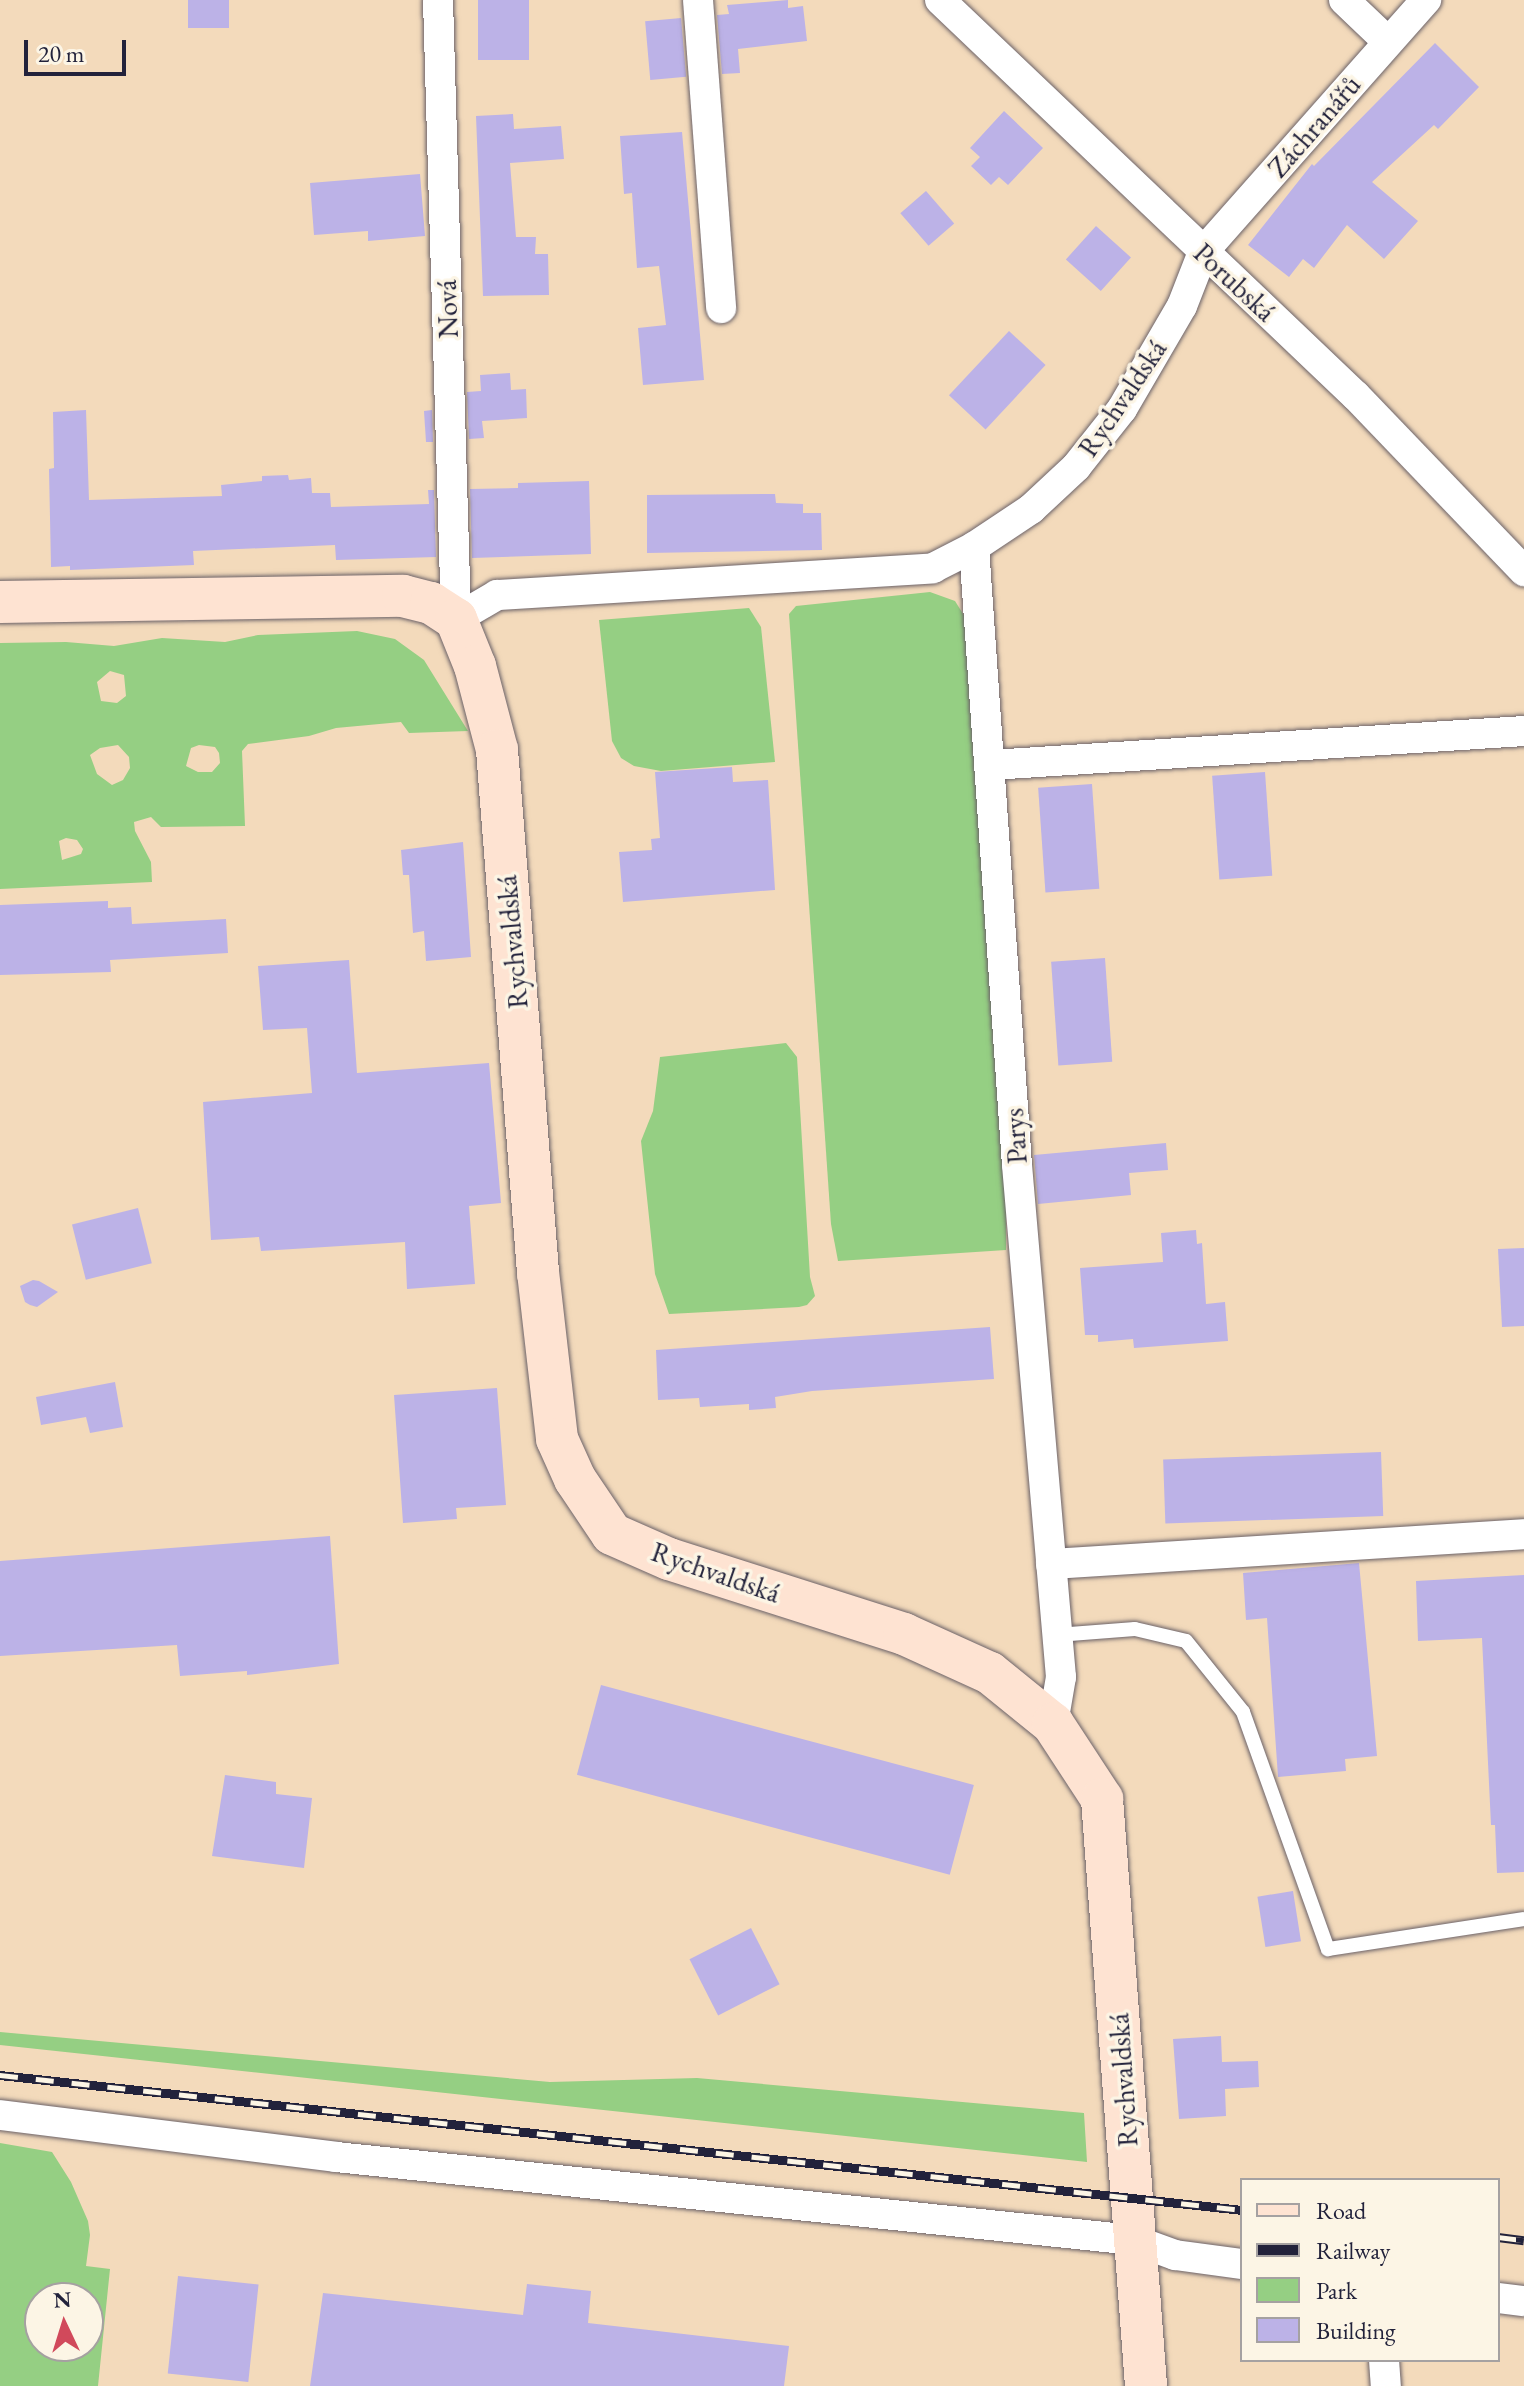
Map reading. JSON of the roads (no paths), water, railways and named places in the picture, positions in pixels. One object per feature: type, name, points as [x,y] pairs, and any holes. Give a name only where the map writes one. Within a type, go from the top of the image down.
[{"type":"street","name":"Nová","points":[[438,0],[456,619]]},
{"type":"street","points":[[698,0],[721,308]]},
{"type":"street","name":"Porubská","points":[[940,0],[1356,396],[1524,571]]},
{"type":"street","points":[[1344,0],[1387,41]]},
{"type":"street","name":"Záchranářů","points":[[1203,252],[1426,0]]},
{"type":"street","name":"Rychvaldská","points":[[1146,2386],[1102,1799],[1053,1724],[990,1673],[904,1634],[669,1559],[612,1534],[575,1479],[557,1439],[544,1331],[497,750],[475,666],[456,619],[497,595],[933,568],[974,547],[1031,509],[1076,467],[1122,409],[1182,306],[1203,252]]},
{"type":"street","name":"Parys","points":[[974,547],[1017,1165],[1061,1677],[1053,1724]]},
{"type":"street","points":[[0,602],[403,596],[431,603],[456,619]]},
{"type":"street","points":[[991,765],[1524,731]]},
{"type":"street","points":[[1051,1564],[1524,1534]]},
{"type":"street","points":[[0,2115],[336,2157],[1134,2240],[1175,2255],[1240,2264]]},
{"type":"street","points":[[1500,2298],[1524,2301]]},
{"type":"street","points":[[1384,2362],[1386,2386]]},
{"type":"lane","points":[[1057,1635],[1135,1629],[1186,1641],[1243,1712],[1328,1949],[1524,1919]]},
{"type":"railway","points":[[0,2075],[1240,2210]]},
{"type":"railway","points":[[1500,2237],[1524,2240]]}]
